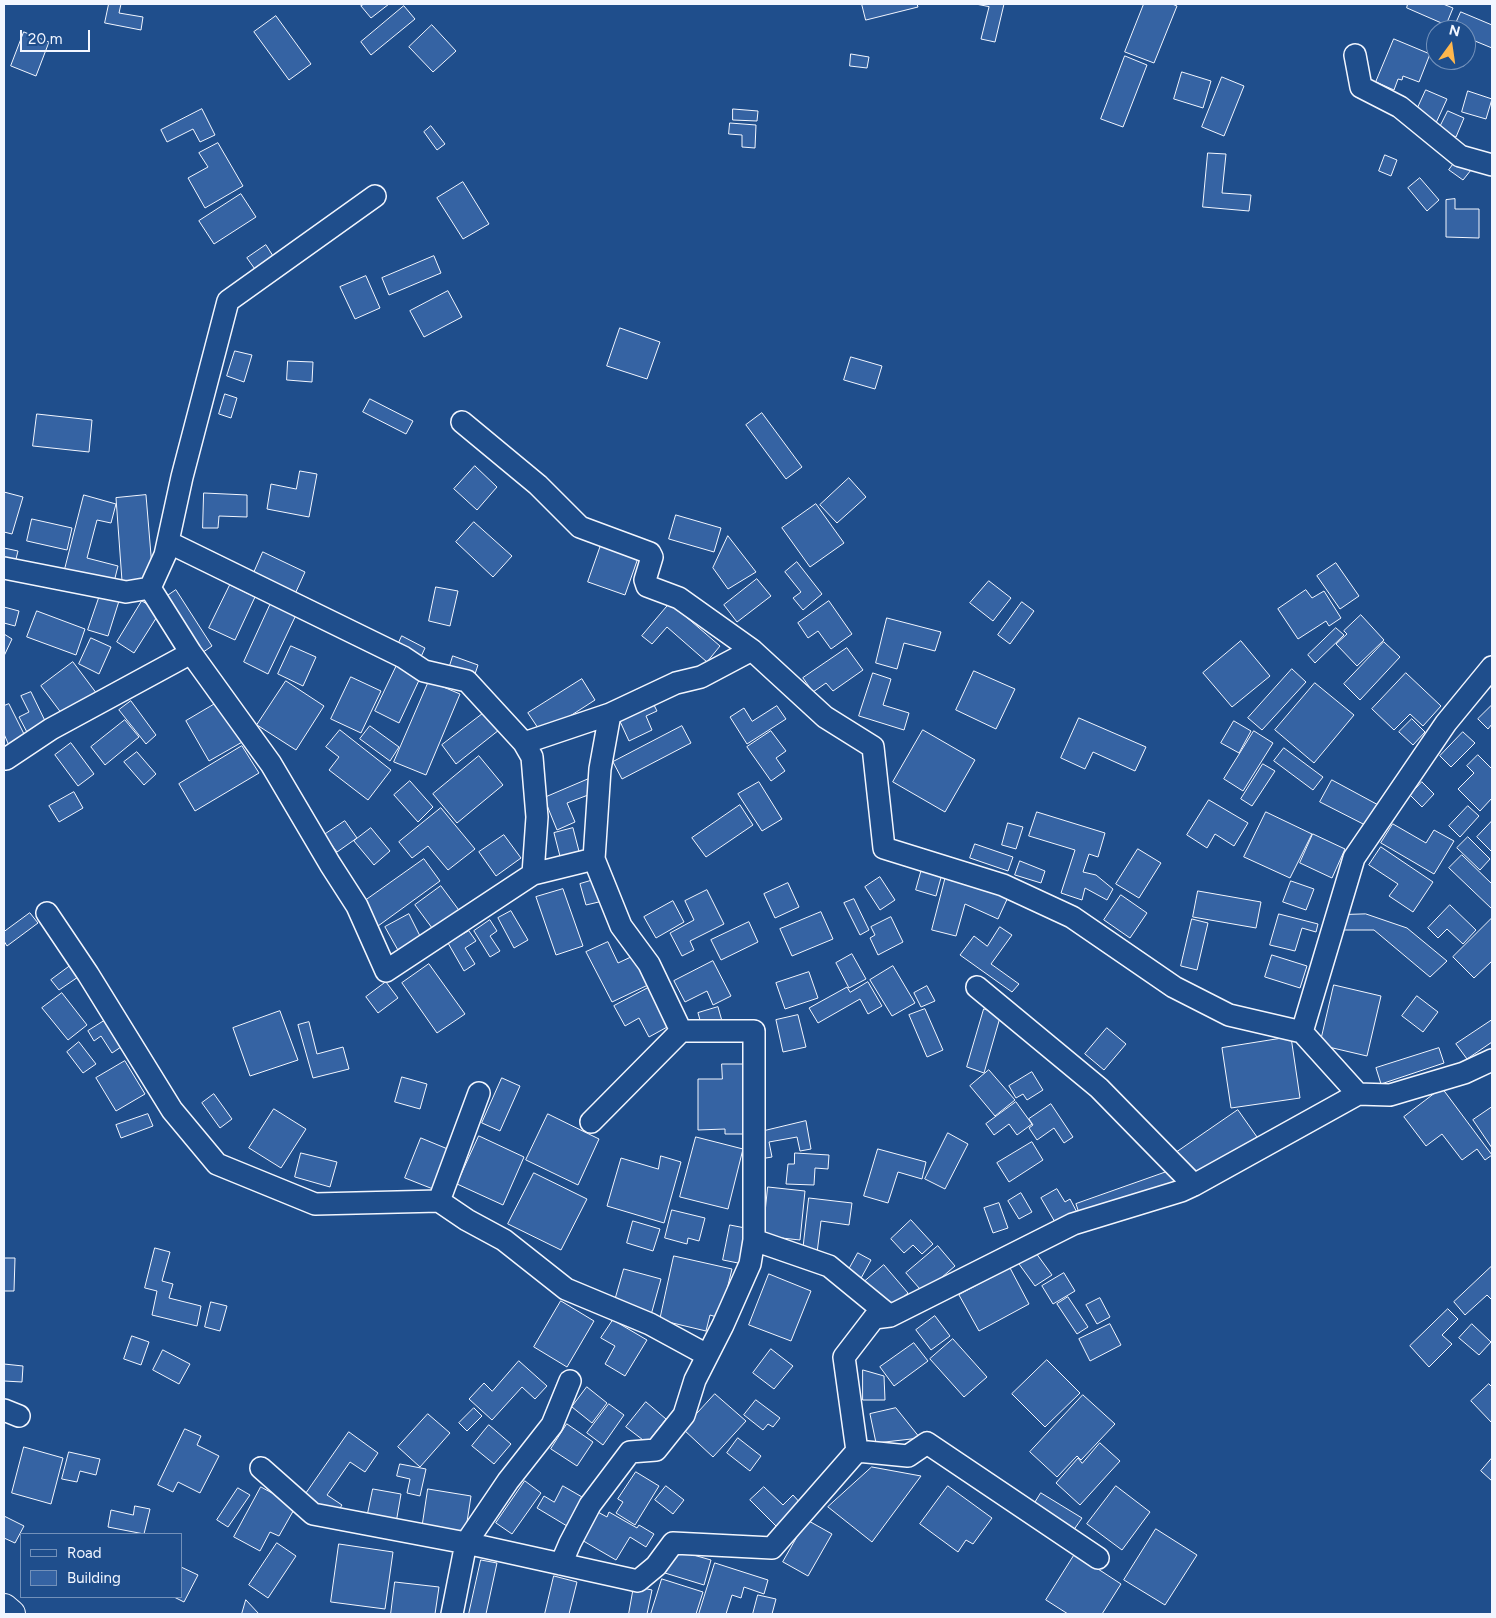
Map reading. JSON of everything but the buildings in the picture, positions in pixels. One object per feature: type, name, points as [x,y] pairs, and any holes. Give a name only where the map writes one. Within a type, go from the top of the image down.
[{"type":"main road","points":[[4,1608],[11,1614]]},
{"type":"street","points":[[1355,56],[1361,87],[1400,107],[1460,156],[1492,166]]},
{"type":"street","points":[[165,555],[182,477],[228,301],[375,196]]},
{"type":"street","points":[[462,422],[538,485],[580,527],[650,553],[652,556],[645,580],[647,586],[679,598],[752,650],[825,717],[873,747],[884,848],[1002,885],[1072,917],[1174,988],[1229,1015],[1302,1032],[1358,1094]]},
{"type":"street","points":[[150,588],[170,543],[403,657],[424,671],[467,681],[524,743],[532,757],[537,818],[533,874]]},
{"type":"street","points":[[4,568],[126,592],[150,588]]},
{"type":"street","points":[[150,588],[190,653],[271,764],[357,906],[386,971],[533,874],[594,859]]},
{"type":"street","points":[[524,743],[610,714],[676,683],[701,677],[752,650]]},
{"type":"street","points":[[6,759],[51,729],[190,653]]},
{"type":"street","points":[[1302,1032],[1354,858],[1446,723],[1492,667]]},
{"type":"street","points":[[610,714],[600,769],[594,859],[621,926],[649,964],[681,1031]]},
{"type":"street","points":[[47,913],[88,974],[172,1110],[217,1164],[315,1204],[439,1201],[467,1220],[504,1240],[566,1289],[650,1324],[707,1355]]},
{"type":"street","points":[[977,987],[1099,1088],[1194,1185]]},
{"type":"street","points":[[561,1564],[590,1505],[630,1452],[656,1450],[684,1415],[695,1380],[723,1325],[750,1264],[754,1240],[754,1031],[681,1031],[591,1122]]},
{"type":"street","points":[[261,1468],[313,1514],[466,1543],[638,1580],[656,1566],[673,1543],[772,1548],[857,1451],[844,1357],[874,1318],[890,1316],[1073,1224],[1181,1191],[1194,1185],[1358,1094],[1390,1096],[1464,1073],[1492,1060]]},
{"type":"street","points":[[439,1201],[480,1093]]},
{"type":"street","points":[[754,1240],[829,1266],[890,1316]]},
{"type":"street","points":[[452,1614],[466,1543],[508,1481],[552,1425],[570,1381]]},
{"type":"street","points":[[857,1451],[908,1456],[927,1443],[1098,1558]]}]
